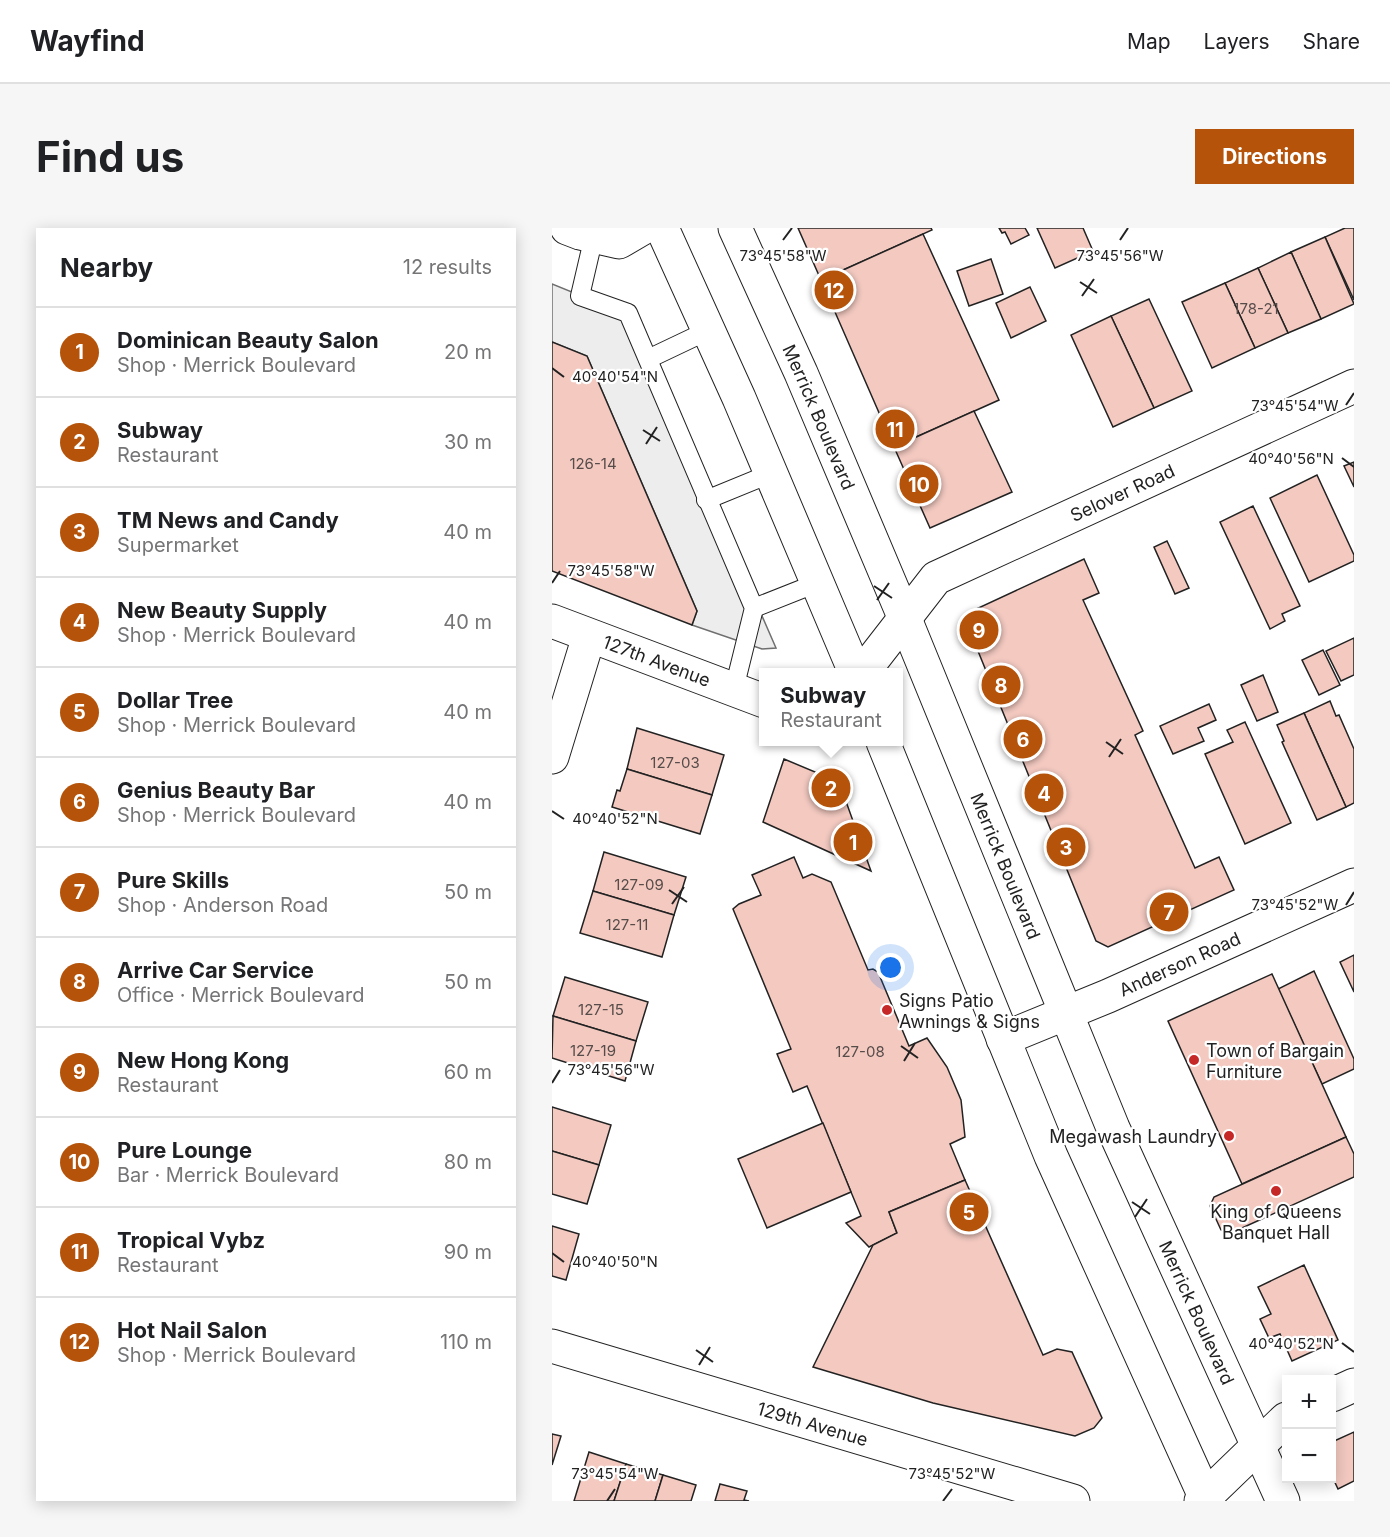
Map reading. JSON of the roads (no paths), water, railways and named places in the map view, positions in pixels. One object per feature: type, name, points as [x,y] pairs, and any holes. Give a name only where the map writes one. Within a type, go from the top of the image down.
[{"type":"main road","points":[[580,232],[620,242],[643,228]]},
{"type":"main road","points":[[662,228],[772,473],[853,668]]},
{"type":"main road","name":"Merrick Boulevard","points":[[735,228],[801,373],[905,619],[1113,1128],[1283,1501]]},
{"type":"main road","name":"Selover Road","points":[[905,619],[936,578],[1354,386]]},
{"type":"main road","points":[[866,668],[905,619]]},
{"type":"main road","name":"127th Avenue","points":[[552,621],[749,695]]},
{"type":"main road","points":[[552,757],[589,636]]},
{"type":"main road","points":[[885,746],[1056,1167],[1204,1500],[1282,1424]]},
{"type":"main road","name":"Anderson Road","points":[[1003,1039],[1135,984],[1354,885]]},
{"type":"main road","name":"129th Avenue","points":[[552,1346],[1073,1501]]},
{"type":"main road","points":[[1336,1393],[1354,1384]]},
{"type":"lane","points":[[580,232],[580,296],[628,313],[754,608],[749,695]]},
{"type":"lane","points":[[648,358],[709,330]]},
{"type":"lane","points":[[706,500],[772,473]]},
{"type":"lane","points":[[754,608],[817,583]]},
{"type":"place","name":"Hot Nail Salon","points":[[834,290]]},
{"type":"place","name":"Tropical Vybz","points":[[895,429]]},
{"type":"place","name":"Pure Lounge","points":[[919,484]]},
{"type":"place","name":"New Hong Kong","points":[[979,630]]},
{"type":"place","name":"Arrive Car Service","points":[[1001,685]]},
{"type":"place","name":"Genius Beauty Bar","points":[[1023,739]]},
{"type":"place","name":"Subway","points":[[831,788]]},
{"type":"place","name":"New Beauty Supply","points":[[1044,793]]},
{"type":"place","name":"Dominican Beauty Salon","points":[[853,842]]},
{"type":"place","name":"TM News and Candy","points":[[1066,847]]},
{"type":"place","name":"Pure Skills","points":[[1169,912]]},
{"type":"place","name":"Signs Patio Awnings & Signs","points":[[887,1010]]},
{"type":"place","name":"Town of Bargain Furniture","points":[[1194,1060]]},
{"type":"place","name":"Megawash Laundry","points":[[1229,1136]]},
{"type":"place","name":"King of Queens Banquet Hall","points":[[1276,1191]]},
{"type":"place","name":"Dollar Tree","points":[[969,1212]]}]
